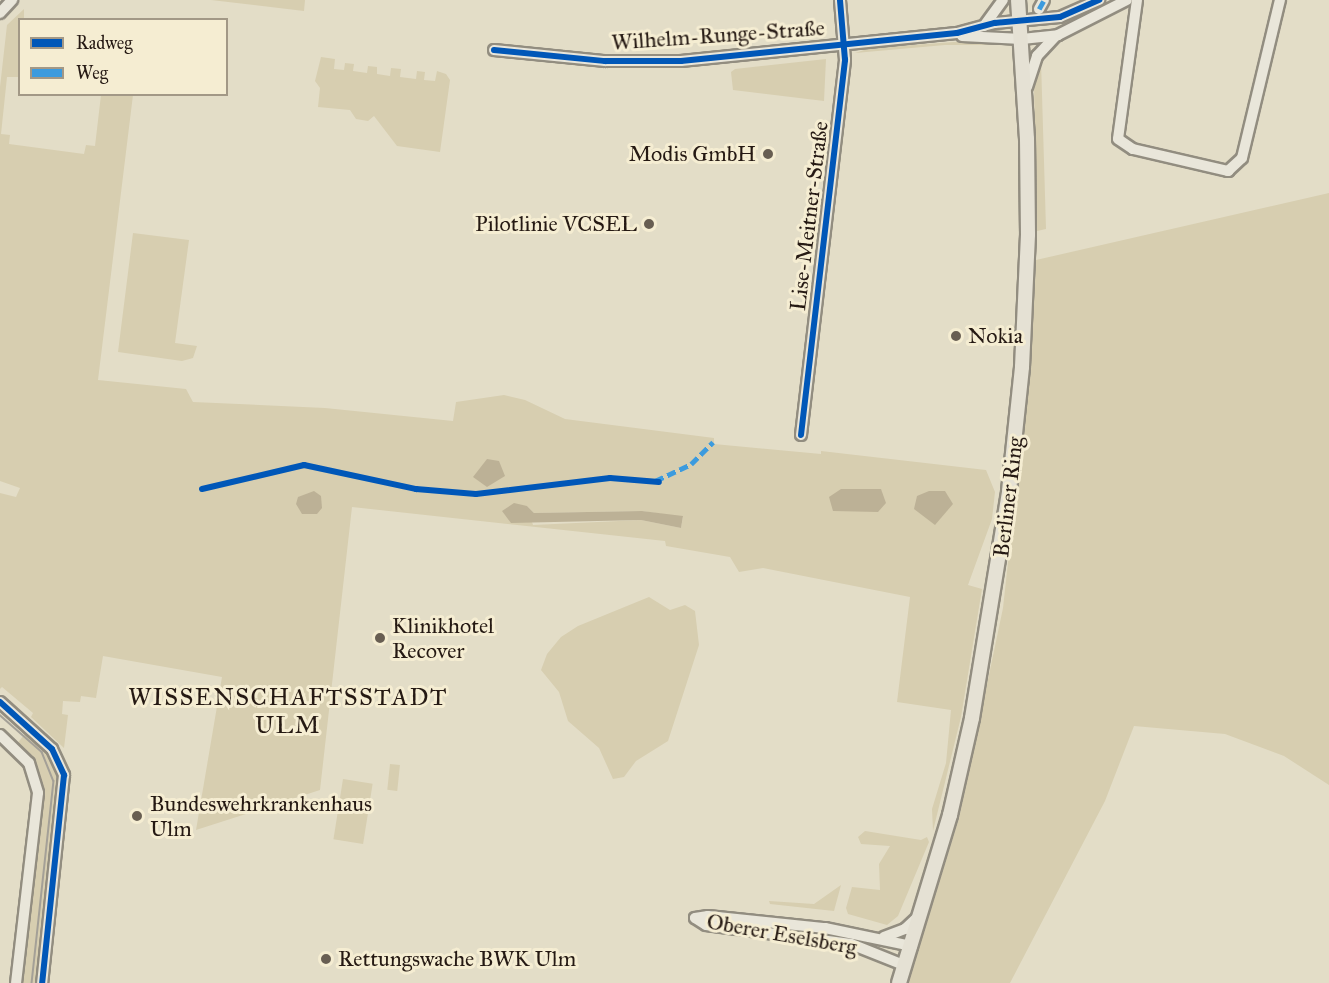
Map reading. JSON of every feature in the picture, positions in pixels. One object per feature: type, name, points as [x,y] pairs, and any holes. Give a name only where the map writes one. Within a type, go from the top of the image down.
[{"type":"main road","name":"Berliner Ring","points":[[899,983],[922,912],[972,718],[1006,514],[1027,271],[1025,94],[1018,0]]},
{"type":"street","points":[[1,12],[12,0]]},
{"type":"street","name":"Lise-Meitner-Straße","points":[[801,435],[845,45],[840,0]]},
{"type":"street","points":[[981,28],[994,16],[1003,0]]},
{"type":"street","name":"Wilhelm-Runge-Straße","points":[[494,50],[643,63],[944,35],[1065,16],[1099,0]]},
{"type":"street","points":[[1025,94],[1035,60],[1058,35],[1127,0]]},
{"type":"street","points":[[1137,0],[1117,130],[1120,142],[1133,149],[1225,171],[1236,167],[1243,155],[1280,0]]},
{"type":"street","name":"Wilhelm-Runge-Straße","points":[[944,35],[1022,39],[1058,35]]},
{"type":"street","points":[[0,702],[52,749],[64,775],[42,983]]},
{"type":"street","points":[[0,735],[29,763],[38,788],[16,983]]},
{"type":"street","points":[[884,937],[905,929],[922,912]]},
{"type":"street","name":"Oberer Eselsberg","points":[[906,966],[851,944],[706,925],[695,918],[708,916],[884,937],[912,946]]},
{"type":"shaded area","points":[[211,0],[305,0],[304,11]]},
{"type":"shaded area","points":[[24,9],[24,18],[18,18],[18,77],[7,77],[1,134],[10,135],[9,144],[84,154],[86,145],[95,146],[101,96],[133,96],[98,380],[186,389],[193,402],[325,408],[453,421],[456,402],[504,395],[525,400],[565,419],[714,438],[714,444],[821,454],[821,451],[986,470],[995,492],[992,519],[968,585],[982,589],[961,717],[933,831],[932,809],[946,763],[951,710],[897,702],[910,597],[763,568],[739,572],[730,557],[666,546],[665,541],[352,507],[320,790],[196,830],[222,677],[103,656],[96,698],[81,696],[80,702],[63,701],[62,714],[68,715],[64,748],[31,717],[33,713],[2,687],[0,689],[0,493],[16,497],[20,488],[0,481],[0,87],[7,25]],"holes":[[[527,506],[534,513],[642,511],[683,517],[681,528],[641,520],[533,525]]]},
{"type":"shaded area","points":[[982,40],[1001,41],[1000,45],[945,45],[855,53],[870,48]]},
{"type":"shaded area","points":[[321,57],[335,59],[334,69],[344,70],[345,63],[354,64],[353,71],[367,73],[368,66],[377,67],[377,74],[390,76],[391,68],[401,69],[400,77],[416,79],[417,71],[425,72],[424,80],[435,81],[437,71],[446,74],[450,80],[440,152],[397,146],[374,116],[368,121],[356,119],[350,110],[318,107],[320,88],[315,81]]},
{"type":"shaded area","points":[[826,59],[824,101],[733,90],[731,72],[735,69]]},
{"type":"shaded area","points":[[1041,61],[1046,229],[1037,231],[1034,85]]},
{"type":"shaded area","points":[[1329,193],[1329,785],[1284,756],[1225,734],[1134,726],[1105,801],[1010,983],[908,983],[959,818],[1003,608],[1031,353],[1036,260]]},
{"type":"shaded area","points":[[133,233],[189,240],[175,343],[197,346],[193,358],[182,361],[118,352]]},
{"type":"shaded area","points":[[487,459],[499,461],[505,476],[487,487],[473,477]]},
{"type":"shaded area","points":[[841,489],[881,489],[886,503],[878,512],[833,511],[829,497]]},
{"type":"shaded area","points":[[314,491],[321,496],[322,508],[317,514],[302,514],[296,504],[298,497]]},
{"type":"shaded area","points":[[929,491],[945,491],[953,504],[935,525],[914,509],[917,496]]},
{"type":"shaded area","points":[[514,503],[527,506],[534,513],[642,511],[683,516],[681,528],[641,520],[511,523],[502,511]]},
{"type":"shaded area","points":[[649,597],[670,610],[685,605],[695,611],[699,645],[668,741],[636,761],[624,777],[613,779],[599,748],[568,721],[559,692],[541,670],[547,654],[561,637],[578,626]]},
{"type":"shaded area","points":[[28,730],[43,744],[60,770],[39,983],[19,983],[41,789],[36,768],[16,745]]},
{"type":"shaded area","points":[[390,764],[400,765],[397,791],[387,790]]},
{"type":"shaded area","points":[[343,779],[373,784],[363,844],[333,839]]},
{"type":"shaded area","points":[[865,831],[921,840],[927,837],[929,842],[898,916],[887,925],[848,914],[846,908],[852,887],[880,890],[879,864],[890,846],[861,844],[858,837]]},
{"type":"shaded area","points":[[841,885],[834,911],[770,904],[769,901],[814,904]]},
{"type":"tram line","points":[[0,715],[42,752],[54,781],[32,983]]},
{"type":"marked path","points":[[1039,9],[1044,0]]},
{"type":"marked path","points":[[655,481],[691,464],[713,442]]},
{"type":"cycle path","points":[[801,435],[845,60],[840,0]]},
{"type":"cycle path","points":[[494,50],[605,61],[681,61],[957,33],[995,23],[1060,17],[1099,0]]},
{"type":"cycle path","points":[[202,489],[304,465],[416,489],[476,494],[610,478],[659,482]]},
{"type":"cycle path","points":[[0,702],[52,749],[64,775],[42,983]]},
{"type":"place","name":"Modis GmbH","points":[[768,154]]},
{"type":"place","name":"Pilotlinie VCSEL","points":[[649,224]]},
{"type":"place","name":"Nokia","points":[[956,336]]},
{"type":"place","name":"Klinikhotel Recover","points":[[380,638]]},
{"type":"place","name":"Bundeswehrkrankenhaus Ulm","points":[[137,816]]},
{"type":"place","name":"Rettungswache BWK Ulm","points":[[326,959]]},
{"type":"district","name":"WISSENSCHAFTSSTADT ULM","points":[[288,712]]}]
